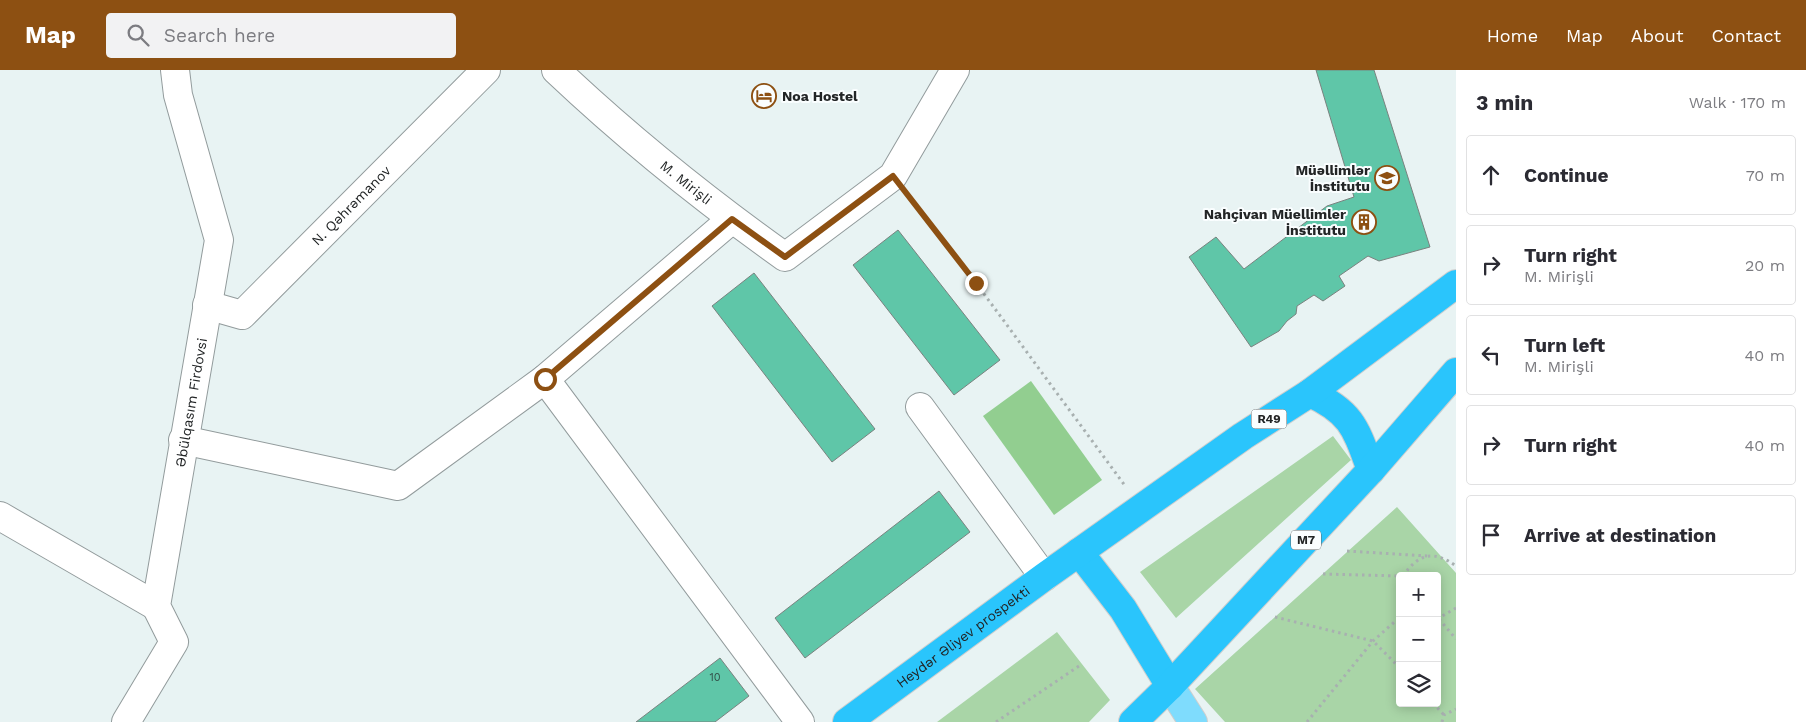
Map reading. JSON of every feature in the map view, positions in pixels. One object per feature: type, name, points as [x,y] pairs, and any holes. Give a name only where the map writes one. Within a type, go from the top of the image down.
[{"type":"highway","name":"R49","points":[[1079,552],[1310,393],[1456,284]]},
{"type":"highway","name":"M7","points":[[1133,722],[1170,686],[1371,470],[1456,372]]},
{"type":"highway","points":[[1310,393],[1329,401],[1349,418],[1371,470]]},
{"type":"highway","points":[[1079,552],[1123,609],[1170,686]]},
{"type":"highway","name":"Heydər Əliyev prospekti","points":[[847,722],[1079,552]]},
{"type":"main road","points":[[1170,686],[1193,722]]},
{"type":"street","name":"Əbülqasım Firdovsi","points":[[156,606],[183,440],[219,240],[178,95],[175,70]]},
{"type":"street","name":"N. Qəhrəmanov","points":[[207,305],[242,315],[486,70]]},
{"type":"street","name":"M. Mirişli","points":[[556,70],[619,128],[732,219],[785,257],[893,176],[956,70]]},
{"type":"street","points":[[183,440],[398,486],[545,379],[732,219]]},
{"type":"street","points":[[545,379],[800,722]]},
{"type":"street","points":[[920,407],[1044,577]]},
{"type":"street","points":[[0,516],[156,606],[174,642],[126,722]]},
{"type":"path","points":[[893,176],[982,291],[1141,508]]},
{"type":"path","points":[[1348,551],[1444,557],[1456,566]]},
{"type":"path","points":[[1405,572],[1412,563],[1427,556]]},
{"type":"path","points":[[1323,574],[1396,576]]},
{"type":"path","points":[[1441,617],[1456,608]]},
{"type":"path","points":[[1275,617],[1374,641],[1396,664]]},
{"type":"path","points":[[1307,722],[1374,641],[1396,621]]},
{"type":"path","points":[[1441,622],[1456,638]]},
{"type":"path","points":[[996,722],[1082,664]]},
{"type":"path","points":[[1437,707],[1444,715]]},
{"type":"path","points":[[1442,722],[1444,715],[1456,709]]},
{"type":"green space","points":[[1031,381],[1102,480],[1054,515],[983,416]]},
{"type":"green space","points":[[1333,436],[1351,460],[1176,618],[1140,572]]},
{"type":"green space","points":[[1397,507],[1456,573],[1456,722],[1225,722],[1195,689]]},
{"type":"green space","points":[[1057,632],[1110,700],[1089,722],[937,722]]},
{"type":"building","name":"Nahçivan Müellimler İnstitutu","points":[[1316,70],[1374,70],[1430,247],[1379,261],[1368,256],[1339,276],[1345,286],[1323,301],[1314,295],[1297,306],[1296,314],[1279,331],[1251,347],[1189,257],[1216,237],[1244,269],[1327,206],[1354,197]]},
{"type":"building","points":[[898,230],[1000,360],[954,395],[853,265]]},
{"type":"building","points":[[754,273],[875,429],[832,462],[712,306]]},
{"type":"building","points":[[939,491],[970,532],[805,658],[775,618]]},
{"type":"building","points":[[720,658],[749,696],[715,722],[636,722]]},
{"type":"place","name":"Noa Hostel","points":[[764,96]]},
{"type":"place","name":"Müəllimlər İnstitutu","points":[[1387,178]]},
{"type":"place","name":"Nahçivan Müellimler İnstitutu","points":[[1364,222]]},
{"type":"route","points":[[545,379],[732,219],[785,257],[893,176],[976,283]]}]
